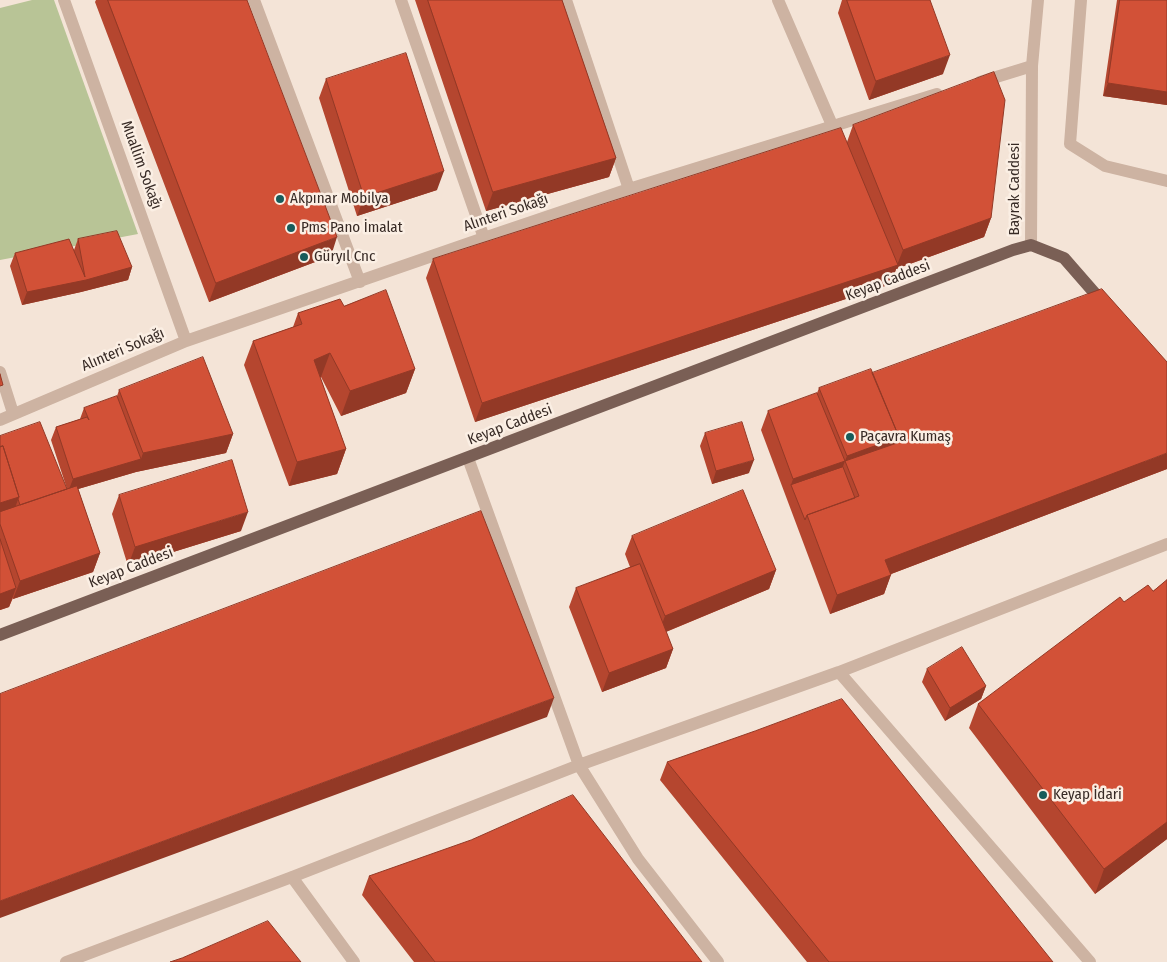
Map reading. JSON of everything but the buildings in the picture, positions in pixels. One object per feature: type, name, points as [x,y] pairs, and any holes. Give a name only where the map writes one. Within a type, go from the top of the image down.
[{"type":"main road","name":"Bayrak Caddesi","points":[[1031,245],[1064,258],[1116,318]]},
{"type":"main road","name":"Keyap Caddesi","points":[[0,635],[994,257],[1031,245]]},
{"type":"street","name":"Muallim Sokağı","points":[[64,0],[186,341]]},
{"type":"street","points":[[254,0],[360,282]]},
{"type":"street","points":[[401,0],[484,238]]},
{"type":"street","points":[[566,0],[629,189]]},
{"type":"street","points":[[778,0],[832,125]]},
{"type":"street","name":"Bayrak Caddesi","points":[[1031,245],[1032,66],[1038,0]]},
{"type":"street","points":[[1081,0],[1070,144],[1105,166],[1167,181]]},
{"type":"street","points":[[965,86],[1032,66]]},
{"type":"street","name":"Alınteri Sokağı","points":[[0,420],[186,341],[629,189],[832,125],[946,92]]},
{"type":"street","points":[[0,372],[13,413]]},
{"type":"street","points":[[468,458],[579,765],[638,859],[718,962]]},
{"type":"street","points":[[66,962],[292,877],[579,765],[839,672],[1167,544]]},
{"type":"street","points":[[839,672],[1090,962]]},
{"type":"street","points":[[292,877],[354,962]]},
{"type":"green space","points":[[32,0],[54,0],[138,234],[0,260],[0,8]]},
{"type":"place","name":"Akpınar Mobilya","points":[[280,199]]},
{"type":"place","name":"Pms Pano İmalat","points":[[291,228]]},
{"type":"place","name":"Güryıl Cnc","points":[[304,257]]},
{"type":"place","name":"Paçavra Kumaş","points":[[850,437]]},
{"type":"place","name":"Keyap İdari","points":[[1043,795]]}]
